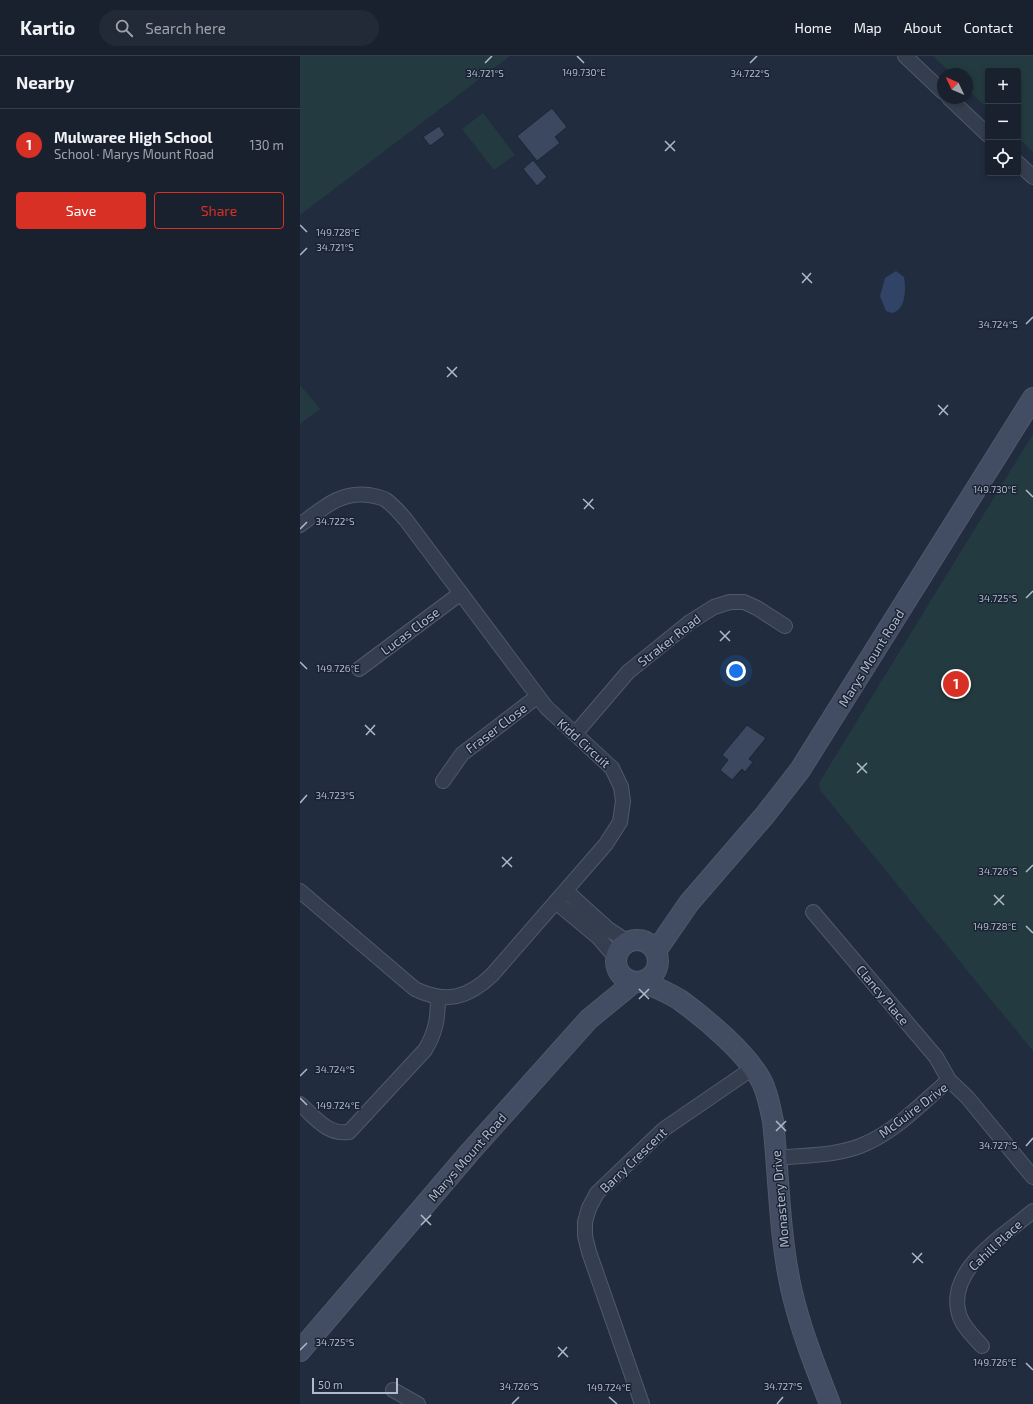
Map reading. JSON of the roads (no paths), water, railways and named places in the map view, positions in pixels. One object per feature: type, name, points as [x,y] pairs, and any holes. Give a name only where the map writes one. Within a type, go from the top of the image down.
[{"type":"street","points":[[905,56],[937,86]]},
{"type":"street","points":[[955,104],[985,132]]},
{"type":"street","points":[[1021,166],[1033,177]]},
{"type":"street","name":"Marys Mount Road","points":[[657,959],[689,903],[765,815],[800,770],[1033,398]]},
{"type":"street","name":"Kidd Circuit","points":[[300,525],[330,502],[342,497],[359,494],[385,499],[406,520],[538,696],[558,720],[612,768],[621,788],[623,801],[620,822],[615,832],[492,976],[470,993],[459,996],[438,997],[415,989],[300,891]]},
{"type":"street","name":"Lucas Close","points":[[359,669],[461,593]]},
{"type":"street","name":"Straker Road","points":[[575,734],[628,672],[690,622],[714,607],[730,602],[744,602],[757,608],[785,626]]},
{"type":"street","name":"Fraser Close","points":[[443,781],[462,754],[538,696]]},
{"type":"street","points":[[556,902],[598,937],[617,964],[621,977],[639,982],[650,978],[657,959],[652,946],[634,941],[608,929],[566,891]]},
{"type":"street","name":"Marys Mount Road","points":[[634,941],[689,903]]},
{"type":"street","name":"Clancy Place","points":[[813,912],[936,1057],[949,1080]]},
{"type":"street","points":[[617,964],[618,951],[634,941]]},
{"type":"street","name":"Monastery Drive","points":[[657,959],[679,1000]]},
{"type":"street","name":"Marys Mount Road","points":[[588,1019],[617,964]]},
{"type":"street","name":"Marys Mount Road","points":[[300,1352],[470,1152],[588,1019],[639,982]]},
{"type":"street","name":"Monastery Drive","points":[[639,982],[679,1000],[728,1041],[753,1068],[762,1083],[768,1100],[777,1158],[785,1256],[791,1288],[810,1353],[830,1404]]},
{"type":"street","points":[[300,1104],[328,1129],[339,1133],[348,1132],[425,1050],[435,1030],[438,1015],[438,997]]},
{"type":"street","name":"Barry Crescent","points":[[642,1404],[588,1252],[585,1236],[585,1222],[589,1208],[597,1193],[664,1129],[753,1068]]},
{"type":"street","name":"McGuire Drive","points":[[777,1158],[845,1150],[866,1144],[889,1131],[949,1080],[967,1097],[1033,1177]]},
{"type":"street","name":"Cahill Place","points":[[982,1346],[968,1330],[959,1315],[956,1299],[960,1283],[967,1269],[977,1258],[1033,1211]]},
{"type":"street","points":[[393,1390],[418,1404]]},
{"type":"water","points":[[896,271],[904,277],[905,293],[900,308],[892,313],[886,311],[880,296],[885,278]]},
{"type":"place","name":"Mulwaree High School","points":[[956,684]]}]
